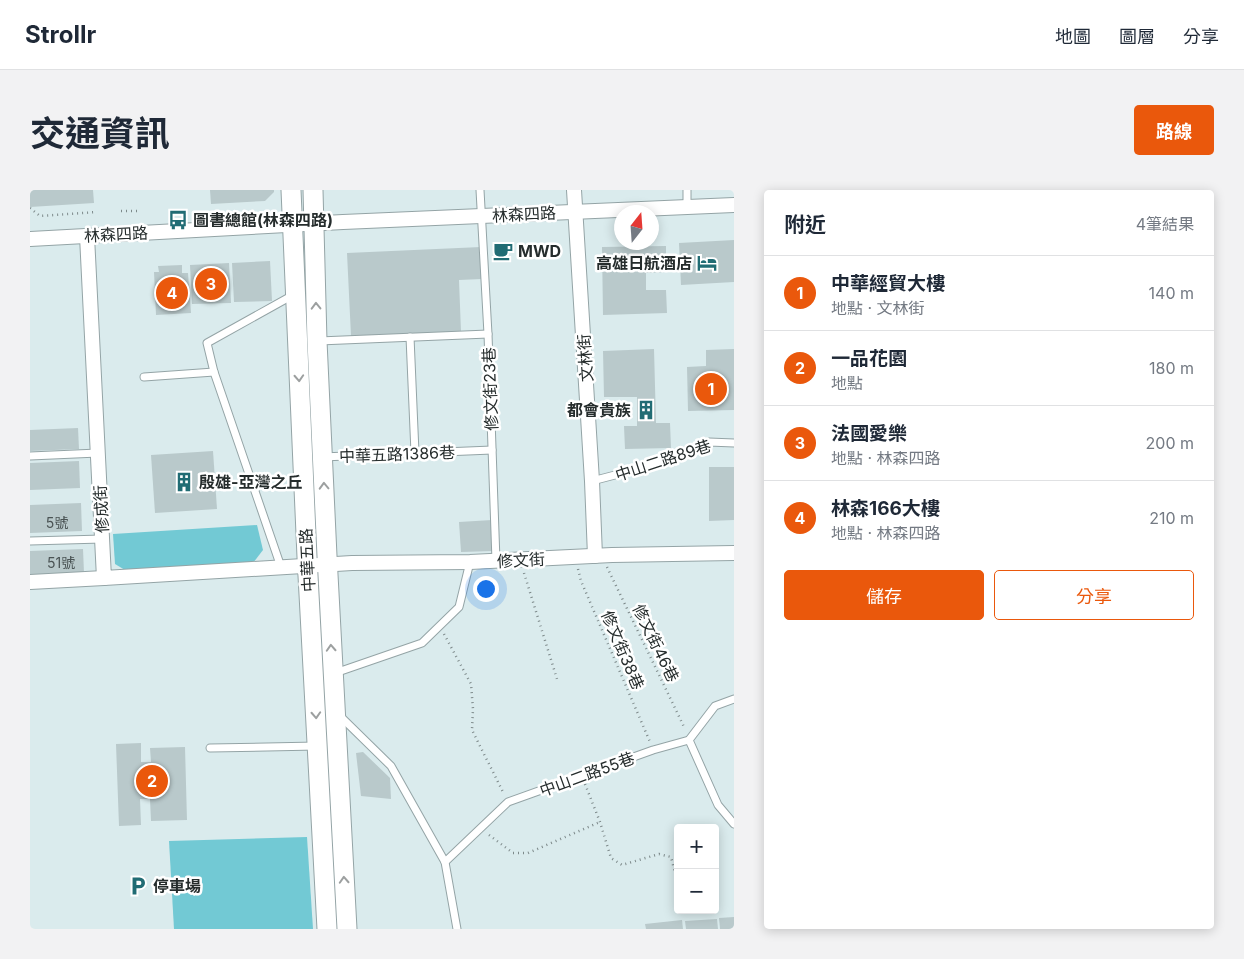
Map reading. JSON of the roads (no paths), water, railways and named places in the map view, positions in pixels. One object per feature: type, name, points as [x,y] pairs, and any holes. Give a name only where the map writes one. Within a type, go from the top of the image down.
[{"type":"main road","name":"中華五路","points":[[291,190],[295,294],[307,341],[322,457],[346,929]]},
{"type":"main road","name":"中華五路","points":[[313,190],[315,224],[302,458],[327,929]]},
{"type":"street","name":"文林街","points":[[574,190],[598,556]]},
{"type":"street","name":"林森四路","points":[[30,239],[734,205]]},
{"type":"street","name":"修成街","points":[[87,236],[104,578]]},
{"type":"street","name":"修文街","points":[[308,566],[734,553]]},
{"type":"street","points":[[30,582],[308,566]]},
{"type":"lane","name":"修文街23巷","points":[[480,190],[488,334],[496,561]]},
{"type":"lane","points":[[687,190],[687,207]]},
{"type":"lane","points":[[280,567],[214,372],[207,343],[295,294]]},
{"type":"lane","points":[[307,341],[488,334]]},
{"type":"lane","points":[[410,337],[415,453]]},
{"type":"lane","points":[[144,377],[214,372]]},
{"type":"lane","name":"中山二路89巷","points":[[592,481],[638,469],[709,442],[734,443]]},
{"type":"lane","name":"中華五路1386巷","points":[[302,458],[492,450]]},
{"type":"lane","points":[[30,456],[98,453]]},
{"type":"lane","points":[[30,542],[102,539]]},
{"type":"lane","points":[[332,674],[422,643],[459,607],[470,562]]},
{"type":"lane","points":[[734,699],[715,706],[690,740],[718,805],[734,824]]},
{"type":"lane","points":[[334,711],[391,766],[444,862],[457,929]]},
{"type":"lane","name":"中山二路55巷","points":[[444,862],[508,802],[653,750],[690,740]]},
{"type":"lane","points":[[210,748],[318,746]]},
{"type":"place","name":"圖書總館(林森四路)","points":[[178,220]]},
{"type":"place","name":"MWD","points":[[503,251]]},
{"type":"place","name":"高雄日航酒店","points":[[707,263]]},
{"type":"place","name":"法國愛樂","points":[[211,284]]},
{"type":"place","name":"林森166大樓","points":[[172,293]]},
{"type":"place","name":"中華經貿大樓","points":[[711,389]]},
{"type":"place","name":"都會貴族","points":[[646,410]]},
{"type":"place","name":"殷雄-亞灣之丘","points":[[184,482]]},
{"type":"place","name":"一品花園","points":[[152,781]]},
{"type":"place","name":"停車場","points":[[138,886]]}]
